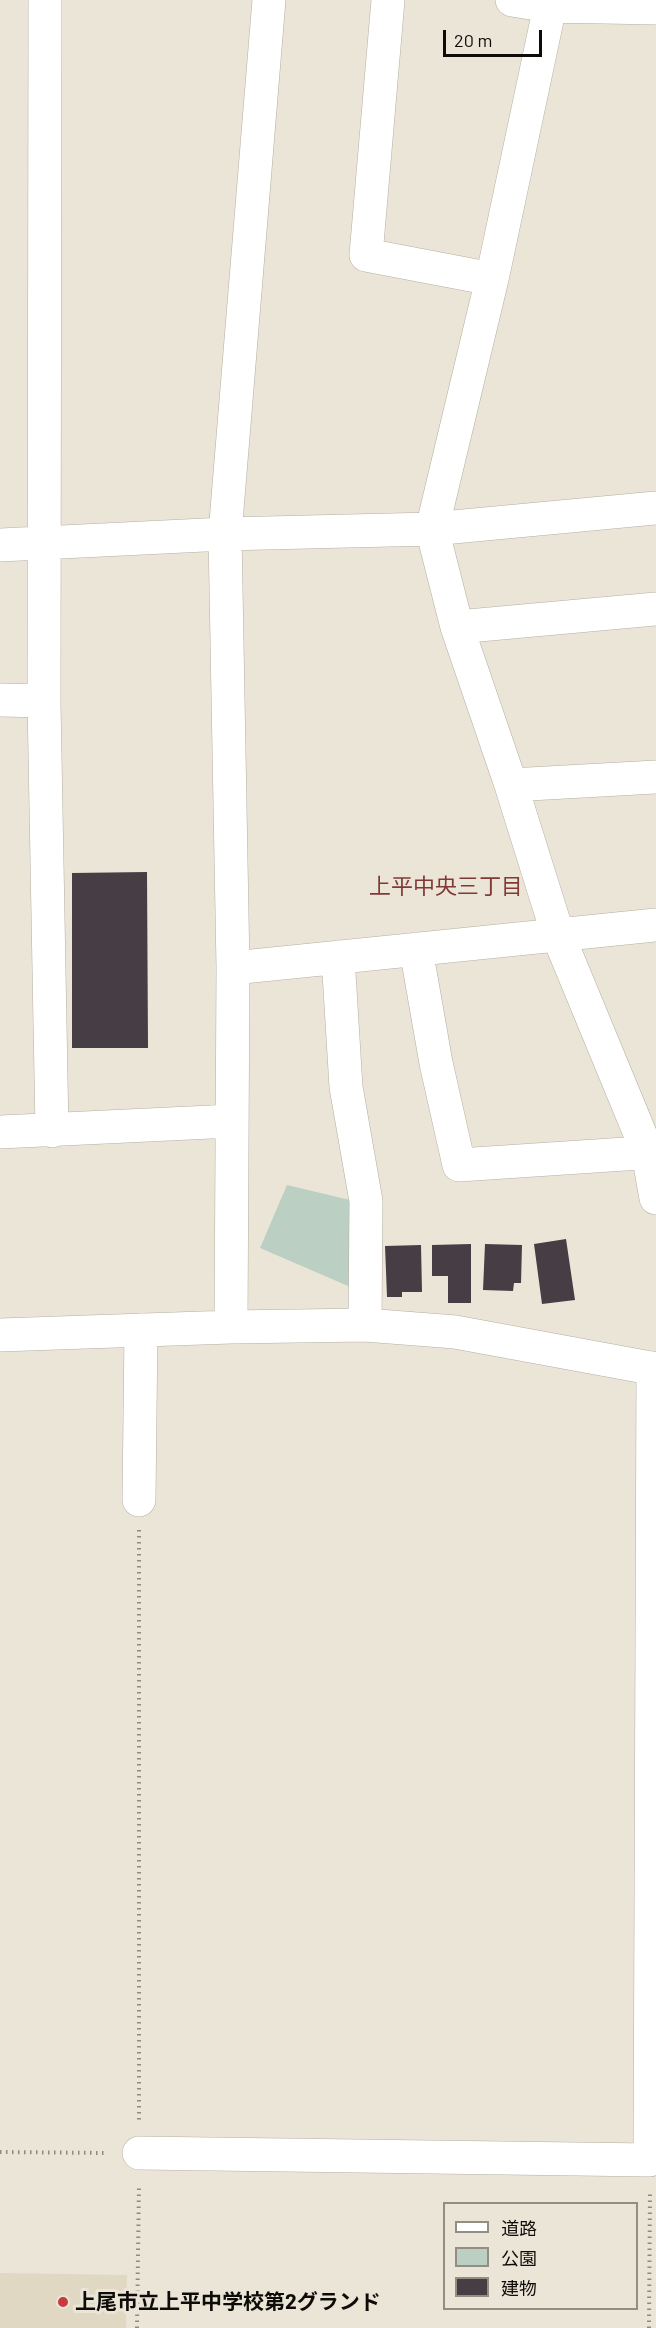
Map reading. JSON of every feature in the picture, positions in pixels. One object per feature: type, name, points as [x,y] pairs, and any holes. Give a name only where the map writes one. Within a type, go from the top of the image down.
[{"type":"street","points":[[45,0],[44,701],[52,1131]]},
{"type":"street","points":[[231,1327],[233,968],[225,534],[269,0]]},
{"type":"street","points":[[388,0],[366,255],[492,279]]},
{"type":"street","points":[[512,0],[550,6],[656,8]]},
{"type":"street","points":[[550,6],[492,279],[432,529],[457,627],[511,785],[558,935],[652,1152],[656,1198]]},
{"type":"street","points":[[0,545],[225,534],[432,529],[656,508]]},
{"type":"street","points":[[457,627],[656,609]]},
{"type":"street","points":[[0,700],[44,701]]},
{"type":"street","points":[[511,785],[656,777]]},
{"type":"street","points":[[233,968],[656,925]]},
{"type":"street","points":[[416,949],[436,1063],[459,1165],[652,1152]]},
{"type":"street","points":[[338,957],[346,1087],[366,1201],[365,1325]]},
{"type":"street","points":[[0,1132],[232,1121]]},
{"type":"street","points":[[0,1335],[365,1325],[455,1332],[655,1369],[653,2060],[650,2160],[139,2153]]},
{"type":"street","points":[[139,1500],[141,1330]]},
{"type":"path","points":[[137,2328],[139,1500]]},
{"type":"path","points":[[0,2152],[139,2153]]},
{"type":"path","points":[[649,2328],[650,2160]]},
{"type":"shaded area","name":"上尾市立上平中学校第2グランド","points":[[0,2273],[127,2275],[126,2328],[0,2328]]},
{"type":"green space","points":[[287,1185],[354,1201],[355,1289],[260,1248]]},
{"type":"building","points":[[147,872],[148,1048],[72,1048],[72,873]]},
{"type":"building","points":[[566,1239],[575,1300],[542,1304],[534,1244]]},
{"type":"building","points":[[471,1244],[471,1303],[448,1303],[448,1276],[432,1276],[432,1245]]},
{"type":"building","points":[[485,1244],[522,1245],[521,1283],[514,1283],[513,1291],[483,1290]]},
{"type":"building","points":[[421,1245],[422,1292],[402,1292],[402,1297],[387,1297],[385,1246]]},
{"type":"place","name":"上尾市立上平中学校第2グランド","points":[[63,2302]]},
{"type":"district","name":"上平中央三丁目","points":[[446,887]]}]
